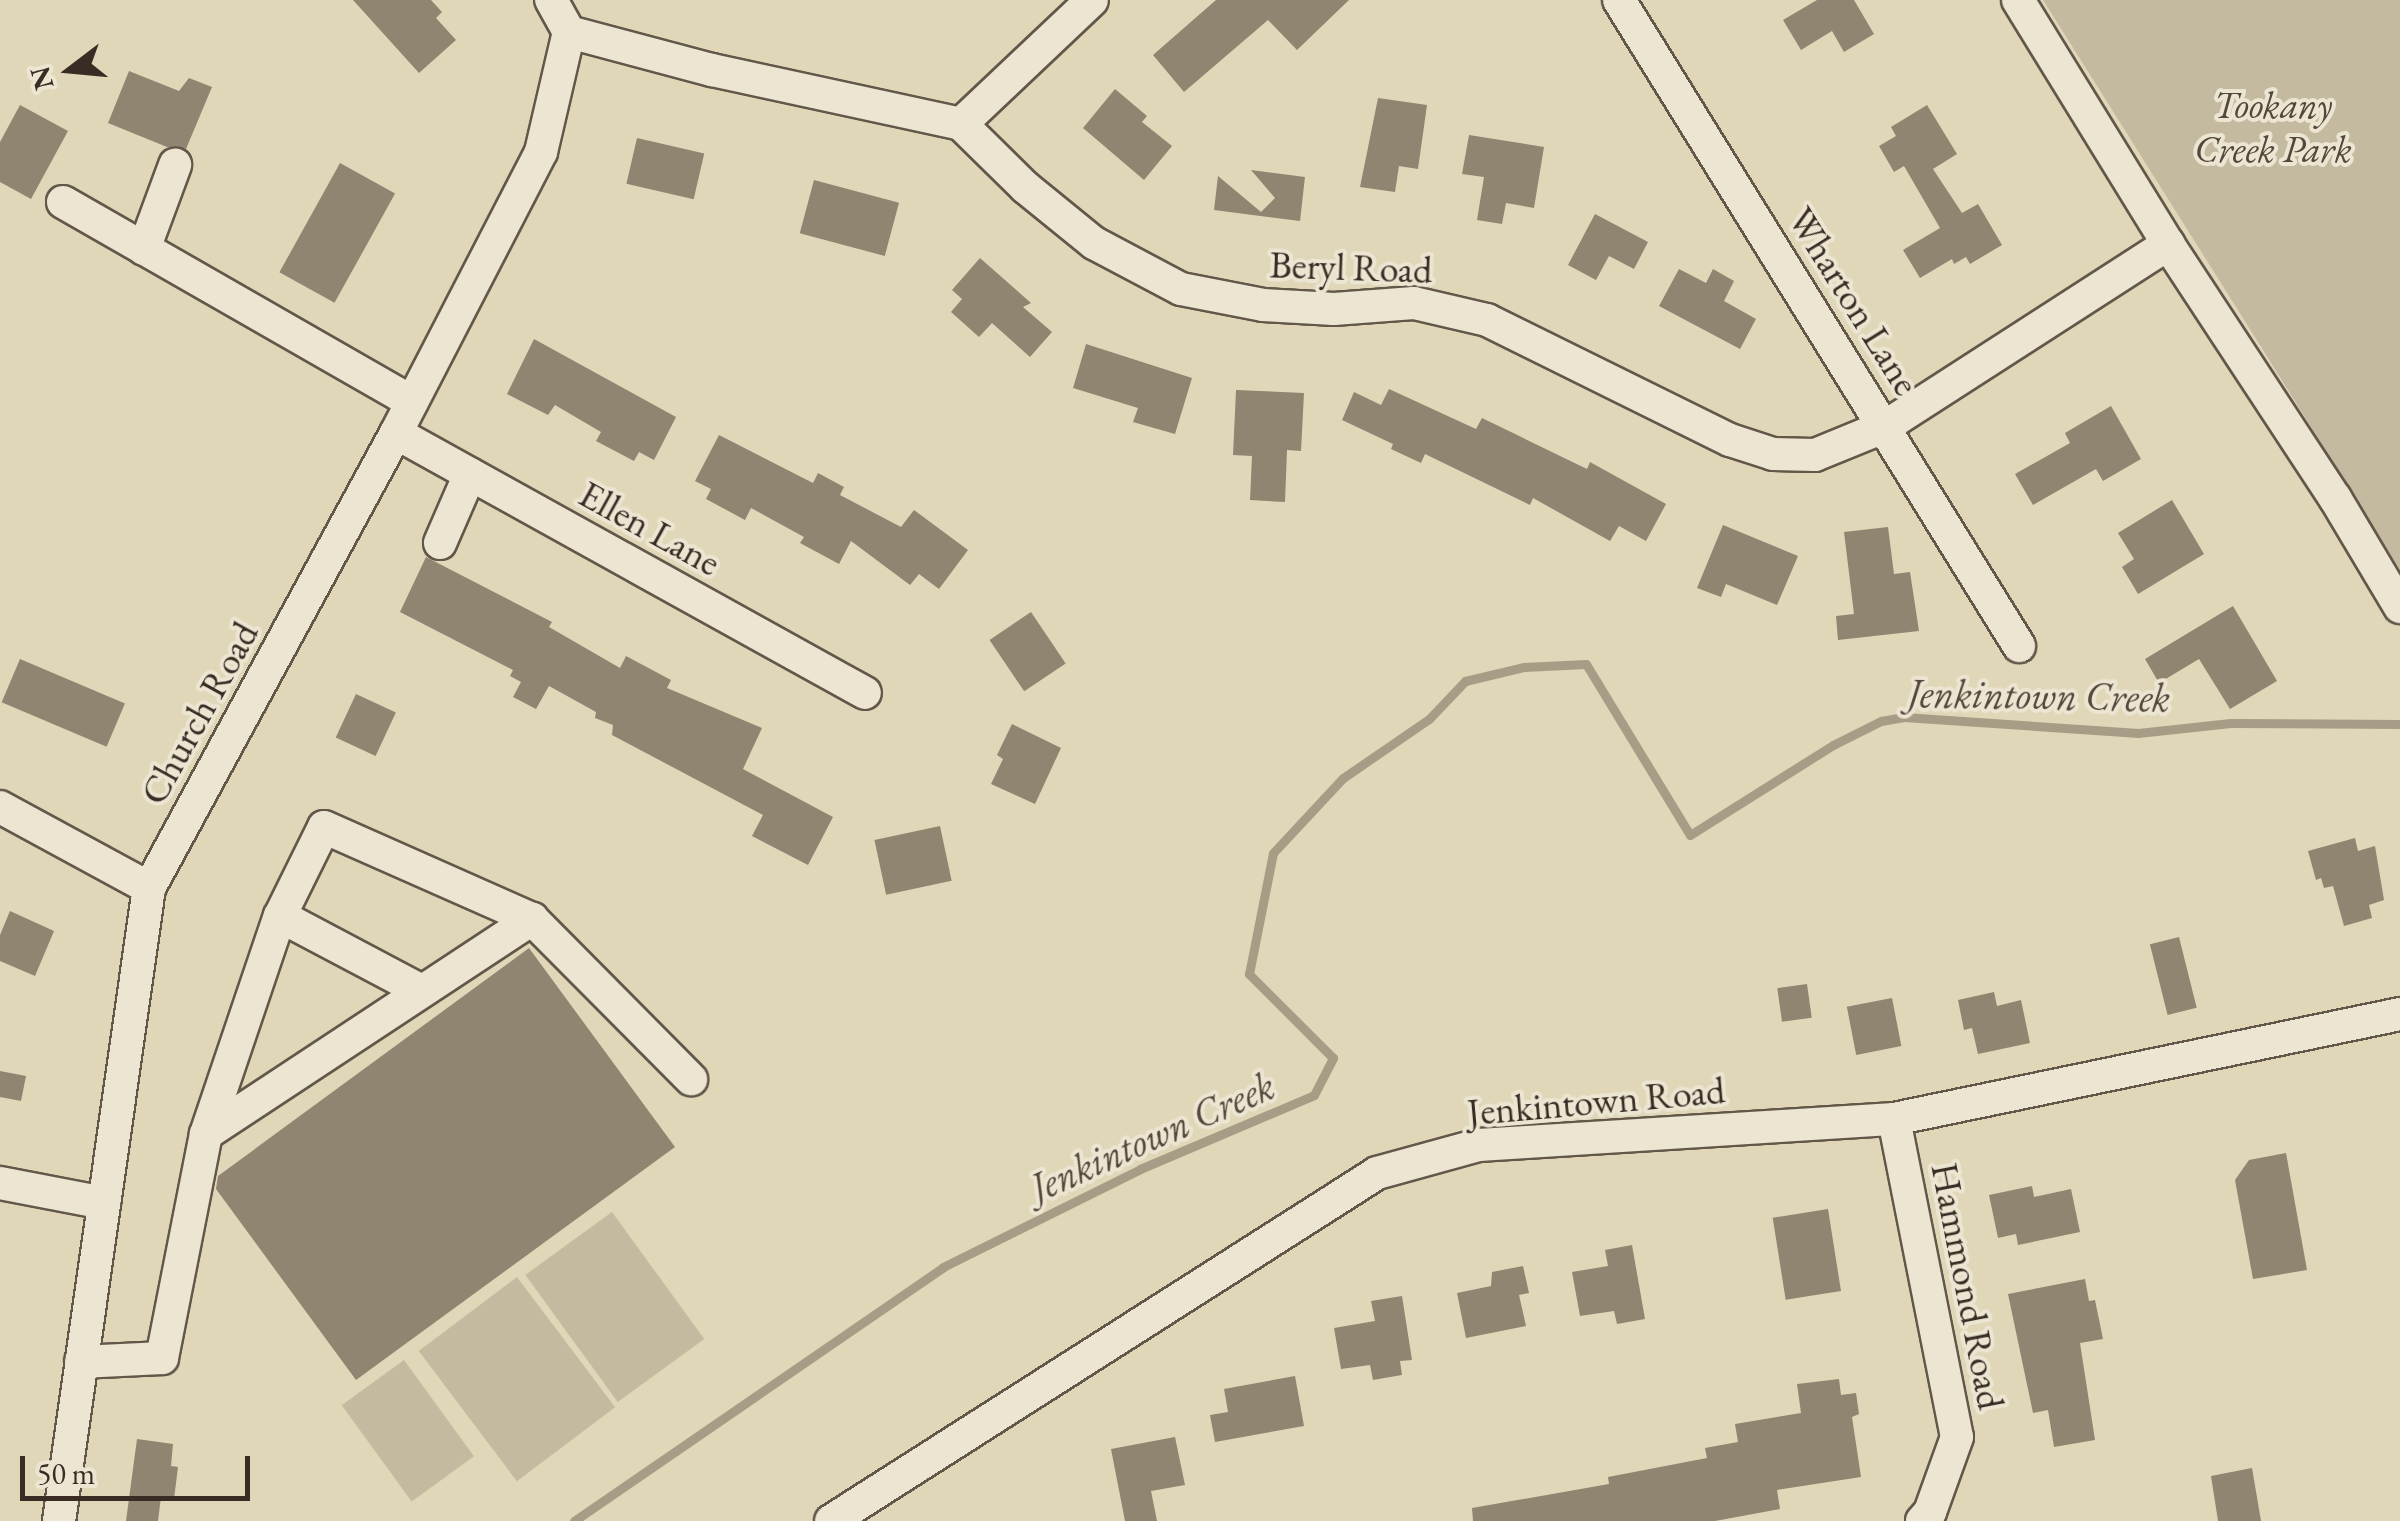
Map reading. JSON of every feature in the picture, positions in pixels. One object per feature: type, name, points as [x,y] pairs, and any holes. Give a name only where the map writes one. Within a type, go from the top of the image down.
[{"type":"street","points":[[552,0],[569,32],[712,70],[961,124],[1092,0]]},
{"type":"street","name":"Wharton Lane","points":[[1619,0],[2019,646]]},
{"type":"street","points":[[2018,0],[2168,244],[2336,498],[2400,607]]},
{"type":"street","name":"Church Road","points":[[58,1521],[149,888],[396,433],[541,152],[569,32]]},
{"type":"street","name":"Beryl Road","points":[[961,124],[1024,187],[1094,243],[1181,290],[1263,305],[1334,308],[1414,303],[1487,320],[1730,440],[1773,454],[1816,454],[1886,426],[2168,244]]},
{"type":"street","points":[[144,249],[175,165]]},
{"type":"street","points":[[63,202],[412,402]]},
{"type":"street","name":"Ellen Lane","points":[[396,433],[865,693]]},
{"type":"street","points":[[440,543],[470,474]]},
{"type":"street","points":[[0,807],[149,888]]},
{"type":"street","points":[[81,1362],[162,1358],[206,1134],[280,916],[324,827],[532,919],[691,1079]]},
{"type":"street","points":[[280,916],[420,990]]},
{"type":"street","points":[[206,1134],[532,919]]},
{"type":"street","name":"Jenkintown Road","points":[[831,1521],[1376,1173],[1479,1145],[1894,1119],[2400,1014]]},
{"type":"street","name":"Hammond Road","points":[[1894,1119],[1956,1436],[1930,1512],[1922,1521]]},
{"type":"street","points":[[0,1183],[104,1203]]},
{"type":"green space","name":"Tookany Creek Park","points":[[2043,0],[2400,0],[2400,570],[2258,342]]},
{"type":"green space","points":[[612,1212],[704,1339],[618,1402],[525,1275]]},
{"type":"green space","points":[[517,1277],[615,1407],[517,1481],[419,1351]]},
{"type":"green space","points":[[404,1360],[474,1456],[412,1502],[342,1405]]},
{"type":"building","points":[[353,0],[431,0],[442,12],[436,18],[456,40],[419,73]]},
{"type":"building","points":[[1216,0],[1349,0],[1297,50],[1268,20],[1184,92],[1153,55]]},
{"type":"building","points":[[1817,0],[1854,0],[1874,34],[1844,52],[1832,31],[1801,50],[1783,20]]},
{"type":"building","points":[[129,71],[179,91],[189,78],[212,87],[186,149],[167,147],[108,123]]},
{"type":"building","points":[[1115,89],[1147,116],[1142,122],[1172,146],[1144,180],[1083,128]]},
{"type":"building","points":[[1378,98],[1427,105],[1418,169],[1399,166],[1395,192],[1360,187]]},
{"type":"building","points":[[20,105],[68,131],[31,199],[0,182],[0,142]]},
{"type":"building","points":[[1927,105],[1957,154],[1933,169],[1962,213],[1978,204],[2002,245],[1970,264],[1966,257],[1954,264],[1952,259],[1920,278],[1903,250],[1940,228],[1904,166],[1894,172],[1879,146],[1896,136],[1891,127]]},
{"type":"building","points":[[1469,135],[1544,147],[1534,208],[1506,203],[1502,224],[1477,220],[1484,177],[1462,174]]},
{"type":"building","points":[[637,138],[704,154],[694,199],[626,184]]},
{"type":"building","points":[[340,163],[395,194],[334,303],[279,272]]},
{"type":"building","points":[[1251,170],[1305,177],[1300,221],[1214,210],[1218,176],[1261,212],[1275,198]]},
{"type":"building","points":[[814,180],[899,203],[885,256],[800,233]]},
{"type":"building","points":[[1595,214],[1648,242],[1634,269],[1609,256],[1596,280],[1568,265]]},
{"type":"building","points":[[980,258],[1031,303],[1023,307],[1052,332],[1030,357],[992,323],[979,337],[951,312],[962,299],[952,290]]},
{"type":"building","points":[[1679,269],[1706,283],[1713,269],[1734,281],[1724,301],[1756,319],[1740,349],[1659,306]]},
{"type":"building","points":[[534,339],[676,417],[654,460],[639,452],[634,461],[596,441],[601,432],[555,405],[548,415],[507,394]]},
{"type":"building","points":[[1086,344],[1192,378],[1175,434],[1133,422],[1138,408],[1073,388]]},
{"type":"building","points":[[1389,389],[1476,429],[1482,418],[1587,469],[1590,462],[1666,504],[1646,541],[1619,526],[1610,541],[1533,498],[1530,505],[1425,454],[1421,463],[1391,449],[1393,444],[1342,420],[1354,392],[1381,405]]},
{"type":"building","points":[[1236,390],[1304,393],[1301,451],[1287,450],[1285,502],[1250,500],[1252,456],[1233,455]]},
{"type":"building","points":[[2111,406],[2141,459],[2103,481],[2096,469],[2033,505],[2015,474],[2070,443],[2065,433]]},
{"type":"building","points":[[719,435],[813,483],[818,473],[844,487],[840,495],[901,527],[914,510],[968,550],[939,589],[919,574],[910,585],[851,541],[839,564],[800,543],[804,537],[751,508],[745,520],[706,499],[711,489],[695,481]]},
{"type":"building","points":[[2172,500],[2204,554],[2138,594],[2122,567],[2134,559],[2118,533]]},
{"type":"building","points":[[1723,525],[1798,556],[1777,605],[1726,584],[1721,597],[1697,588]]},
{"type":"building","points":[[1888,527],[1894,574],[1910,572],[1919,631],[1838,640],[1836,616],[1854,614],[1844,532]]},
{"type":"building","points":[[426,557],[552,622],[549,627],[620,668],[626,656],[671,680],[667,688],[762,728],[743,769],[833,817],[808,865],[752,836],[763,815],[612,735],[613,725],[595,718],[596,712],[549,686],[536,709],[513,697],[521,682],[510,676],[513,670],[400,612]]},
{"type":"building","points":[[2233,606],[2277,681],[2230,709],[2199,659],[2159,683],[2145,659]]},
{"type":"building","points":[[1031,612],[1066,663],[1024,691],[990,640]]},
{"type":"building","points":[[20,659],[125,704],[107,747],[2,702]]},
{"type":"building","points":[[356,694],[396,713],[376,756],[336,738]]},
{"type":"building","points":[[1012,724],[1061,748],[1035,804],[991,784],[1003,759],[997,755]]},
{"type":"building","points":[[940,826],[952,881],[886,895],[874,840]]},
{"type":"building","points":[[2355,838],[2358,851],[2375,846],[2384,900],[2369,905],[2372,918],[2344,926],[2333,886],[2324,888],[2321,878],[2316,880],[2308,851]]},
{"type":"building","points":[[10,911],[54,931],[35,976],[0,961],[0,935]]},
{"type":"building","points":[[2179,937],[2197,1008],[2168,1015],[2150,944]]},
{"type":"building","points":[[529,948],[675,1147],[356,1380],[216,1189],[218,1176]]},
{"type":"building","points":[[1807,984],[1812,1018],[1782,1022],[1777,988]]},
{"type":"building","points":[[1994,992],[1997,1006],[2021,1000],[2030,1043],[1978,1054],[1972,1028],[1964,1030],[1958,1000]]},
{"type":"building","points":[[1892,998],[1901,1046],[1856,1055],[1847,1007]]},
{"type":"building","points":[[0,1071],[26,1076],[21,1101],[0,1097]]},
{"type":"building","points":[[2286,1153],[2307,1270],[2253,1279],[2235,1180],[2249,1160]]},
{"type":"building","points":[[2032,1186],[2034,1197],[2071,1189],[2080,1232],[2018,1245],[2016,1234],[1998,1238],[1989,1195]]},
{"type":"building","points":[[1828,1209],[1841,1291],[1786,1300],[1773,1218]]},
{"type":"building","points":[[1632,1245],[1645,1319],[1617,1324],[1614,1311],[1580,1316],[1572,1272],[1608,1266],[1605,1250]]},
{"type":"building","points":[[1523,1266],[1529,1293],[1519,1295],[1526,1326],[1466,1338],[1457,1293],[1491,1286],[1492,1272]]},
{"type":"building","points":[[2085,1279],[2089,1301],[2095,1300],[2103,1339],[2080,1343],[2095,1440],[2054,1447],[2048,1410],[2033,1413],[2008,1294]]},
{"type":"building","points":[[1402,1296],[1412,1360],[1400,1361],[1402,1375],[1373,1380],[1370,1365],[1341,1369],[1334,1328],[1375,1321],[1371,1301]]},
{"type":"building","points":[[1295,1376],[1304,1426],[1215,1442],[1210,1415],[1228,1412],[1224,1389]]},
{"type":"building","points":[[1839,1379],[1841,1395],[1856,1393],[1859,1414],[1852,1417],[1861,1477],[1777,1490],[1780,1509],[1715,1521],[1473,1521],[1472,1508],[1609,1484],[1608,1477],[1707,1458],[1705,1448],[1738,1442],[1735,1424],[1801,1413],[1797,1384]]},
{"type":"building","points":[[1175,1437],[1185,1485],[1151,1491],[1157,1521],[1125,1521],[1111,1449]]},
{"type":"building","points":[[137,1439],[173,1444],[171,1466],[178,1467],[174,1499],[161,1497],[158,1521],[126,1521]]},
{"type":"building","points":[[2252,1468],[2261,1521],[2218,1521],[2211,1476]]},
{"type":"waterway","name":"Jenkintown Creek","points":[[574,1521],[943,1267],[1140,1169],[1314,1095],[1333,1058],[1249,974],[1273,853],[1343,778],[1429,719],[1465,681],[1524,667],[1586,664],[1690,835],[1833,745],[1881,721],[1904,717],[2138,733],[2230,723],[2400,724]]}]
